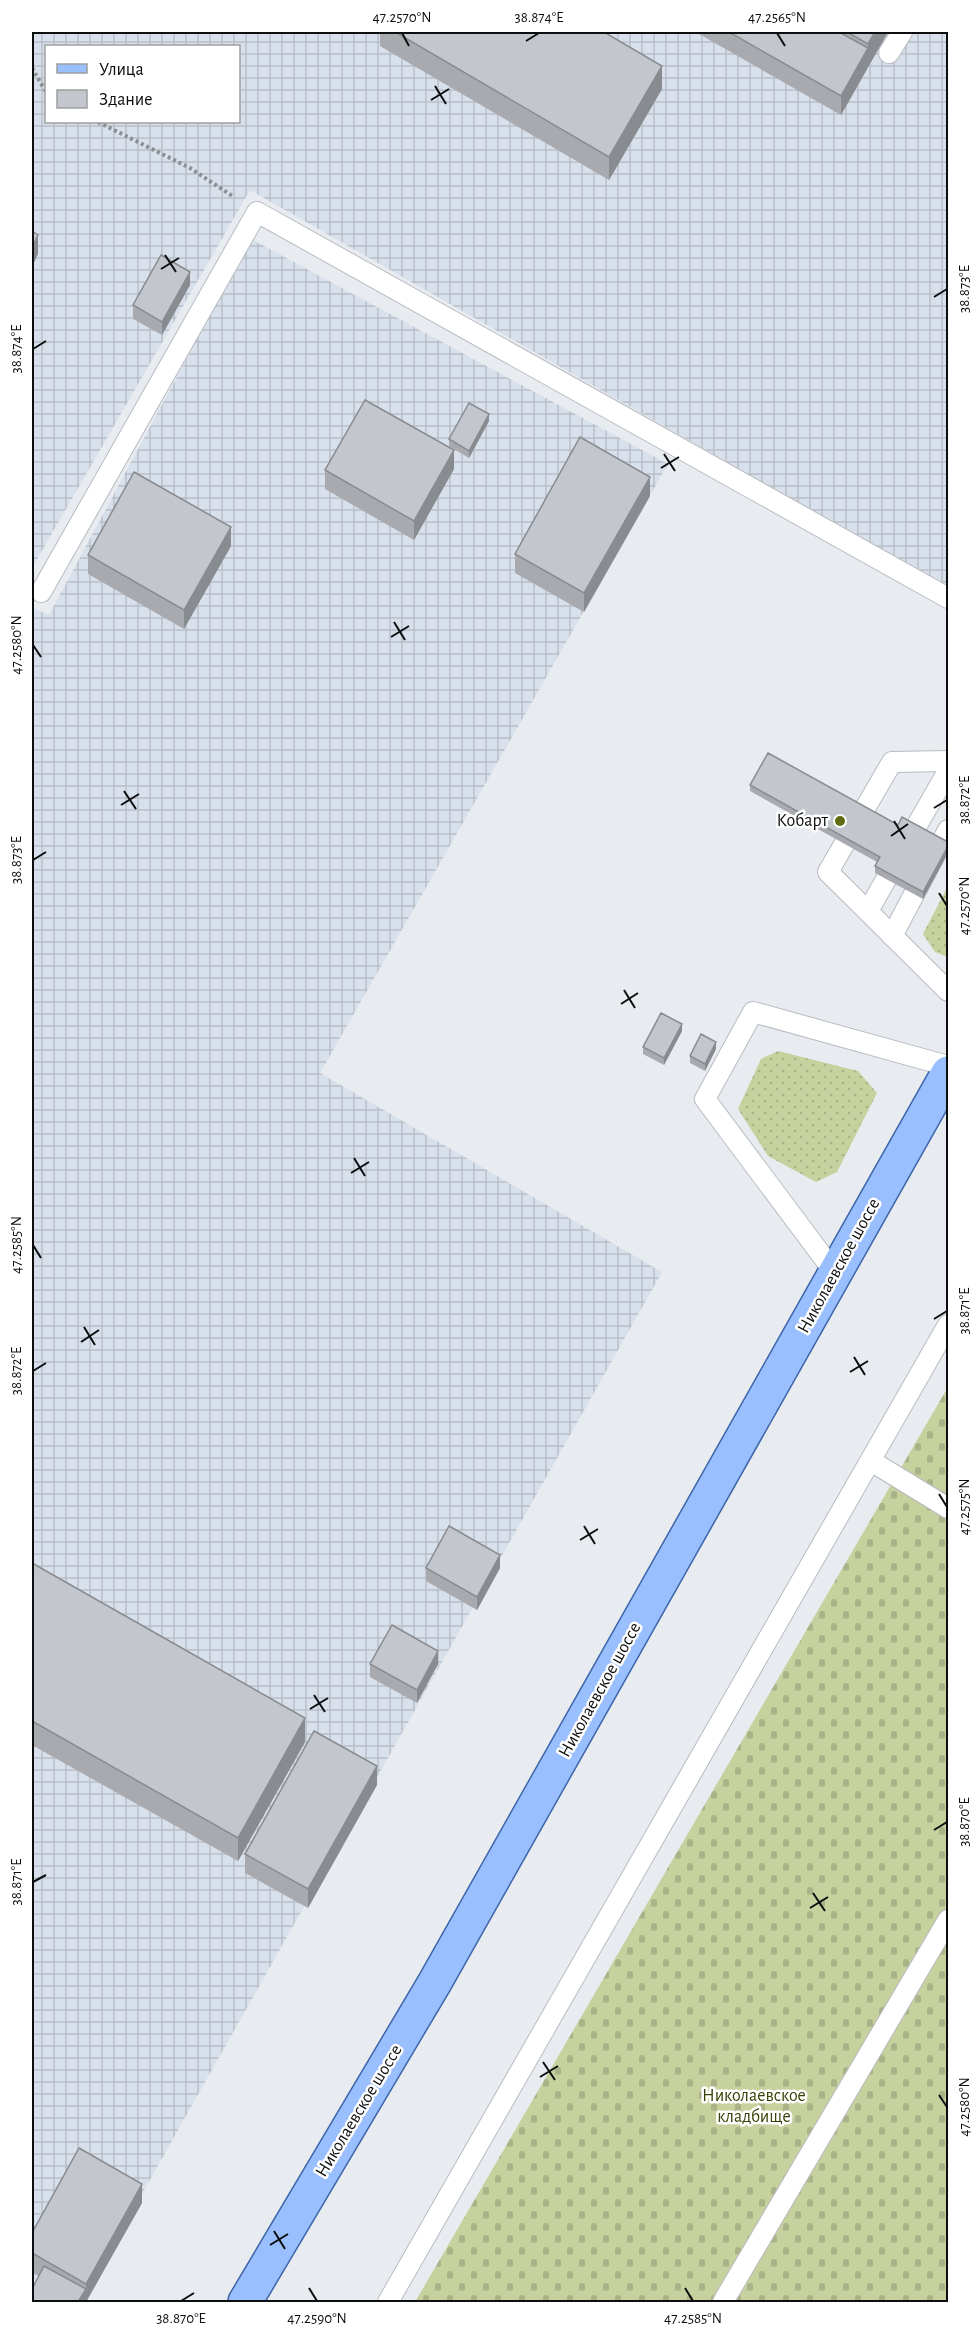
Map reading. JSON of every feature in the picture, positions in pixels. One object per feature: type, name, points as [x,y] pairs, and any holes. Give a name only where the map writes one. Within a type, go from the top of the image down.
[{"type":"main road","name":"Николаевское шоссе","points":[[245,2302],[435,1982],[948,1073]]},
{"type":"lane","points":[[889,53],[902,32]]},
{"type":"lane","points":[[41,592],[257,212],[948,598]]},
{"type":"lane","points":[[948,761],[892,762],[828,872],[948,991]]},
{"type":"lane","points":[[868,911],[948,771]]},
{"type":"lane","points":[[892,936],[948,830]]},
{"type":"lane","points":[[835,1273],[705,1100],[753,1012],[948,1066]]},
{"type":"lane","points":[[388,2302],[948,1325]]},
{"type":"lane","points":[[871,1461],[948,1508]]},
{"type":"lane","points":[[723,2302],[948,1920]]},
{"type":"path","points":[[32,68],[45,90]]},
{"type":"path","points":[[100,123],[190,168],[257,212]]},
{"type":"shaded area","points":[[32,32],[948,32],[948,588],[250,190],[32,568]]},
{"type":"shaded area","points":[[251,239],[668,464],[320,1073],[662,1272],[81,2302],[32,2302],[32,608],[49,615]]},
{"type":"green space","points":[[948,886],[948,957],[935,952],[923,934]]},
{"type":"green space","points":[[778,1051],[858,1071],[877,1093],[837,1172],[816,1182],[768,1156],[738,1109],[761,1059]]},
{"type":"green space","name":"Николаевское кладбище","points":[[948,1387],[948,2302],[415,2302]]},
{"type":"building","points":[[395,32],[604,32],[662,66],[609,157]]},
{"type":"building","points":[[729,32],[839,32],[868,48],[841,96]]},
{"type":"building","points":[[847,32],[875,32],[868,44]]},
{"type":"building","points":[[32,231],[38,235],[32,248]]},
{"type":"building","points":[[161,255],[190,272],[162,322],[133,305]]},
{"type":"building","points":[[365,400],[454,450],[414,521],[325,470]]},
{"type":"building","points":[[469,403],[489,414],[469,451],[449,439]]},
{"type":"building","points":[[580,437],[650,477],[584,593],[515,554]]},
{"type":"building","points":[[134,472],[231,527],[184,610],[88,555]]},
{"type":"building","points":[[768,753],[898,825],[902,817],[948,842],[923,892],[875,866],[880,857],[750,785]]},
{"type":"building","points":[[661,1013],[682,1024],[664,1058],[643,1047]]},
{"type":"building","points":[[701,1034],[716,1042],[705,1064],[690,1056]]},
{"type":"building","points":[[449,1526],[500,1555],[477,1597],[426,1568]]},
{"type":"building","points":[[32,1563],[305,1718],[238,1838],[32,1721]]},
{"type":"building","points":[[392,1625],[438,1651],[417,1690],[370,1664]]},
{"type":"building","points":[[314,1731],[377,1766],[308,1889],[245,1854]]},
{"type":"building","points":[[79,2148],[142,2184],[86,2284],[32,2253],[32,2233]]},
{"type":"building","points":[[44,2266],[86,2289],[78,2302],[32,2302],[32,2289]]},
{"type":"place","name":"Кобарт","points":[[840,821]]}]
